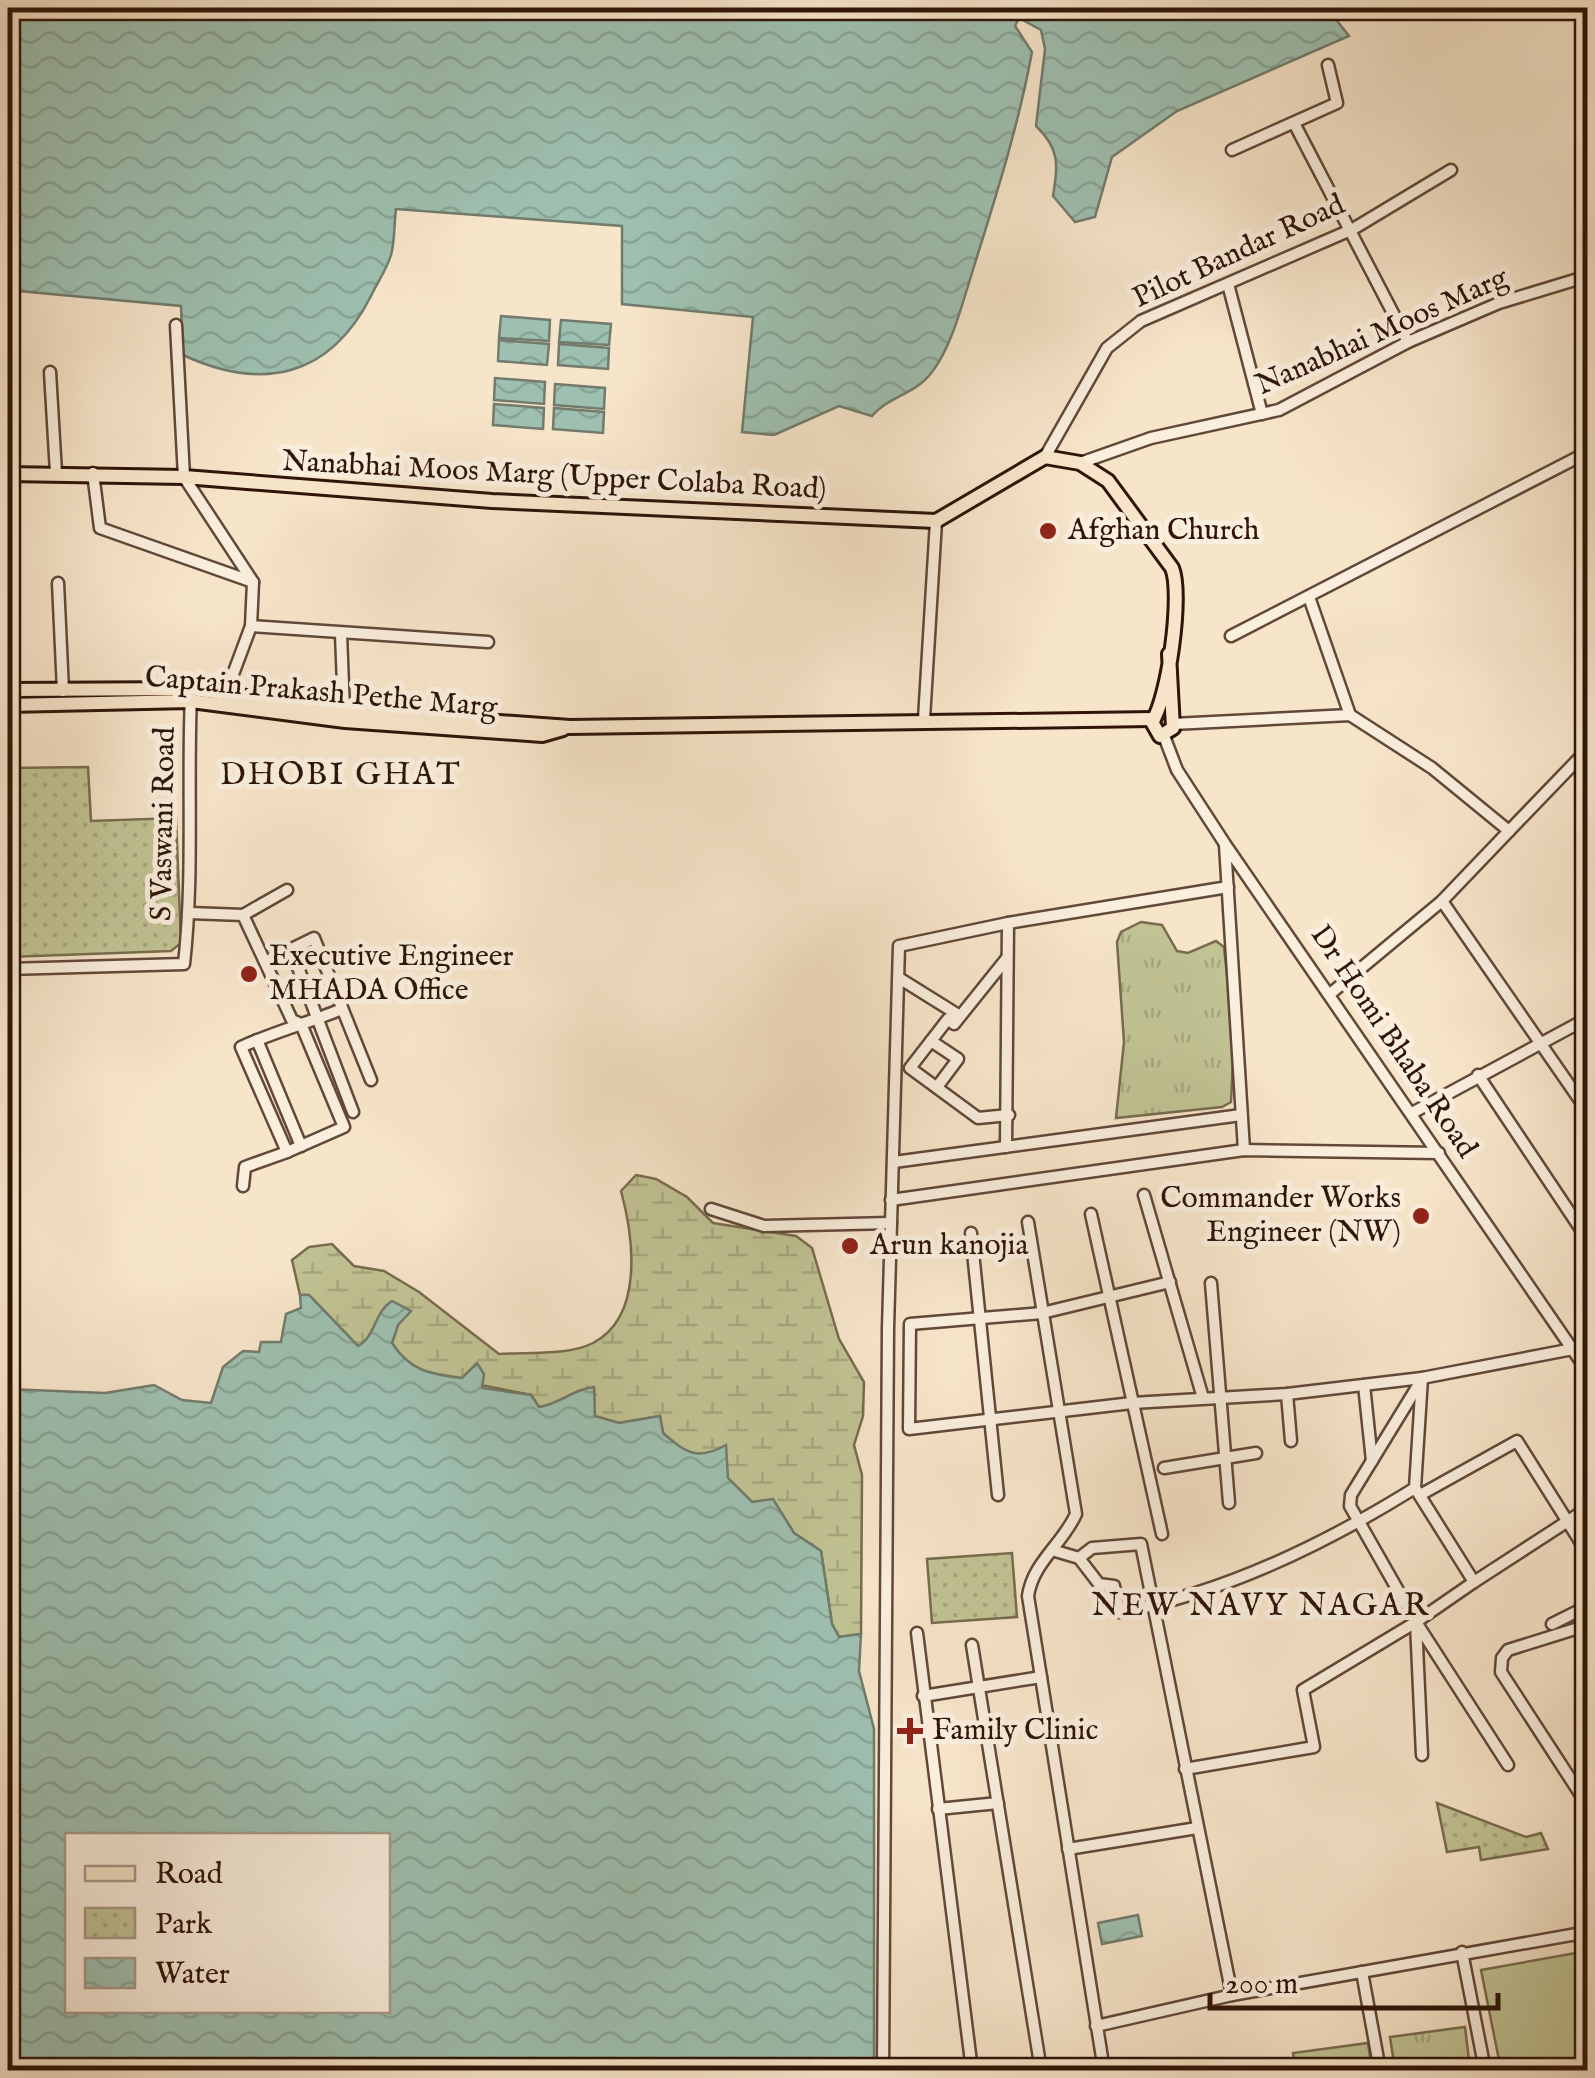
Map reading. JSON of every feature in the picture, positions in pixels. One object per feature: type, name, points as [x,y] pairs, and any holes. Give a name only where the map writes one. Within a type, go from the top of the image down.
[{"type":"main road","points":[[936,520],[1045,457],[1080,463],[1108,481],[1172,568],[1179,604],[1155,717],[1160,735],[1173,722],[1169,654]]},
{"type":"main road","name":"Nanabhai Moos Marg (Upper Colaba Road)","points":[[11,475],[184,477],[527,503],[936,520]]},
{"type":"main road","name":"Captain Prakash Pethe Marg","points":[[8,690],[191,695],[344,722],[542,735],[570,728]]},
{"type":"main road","name":"Captain Prakash Pethe Marg","points":[[8,705],[226,693],[344,711],[570,728],[924,719],[1104,722],[1155,717],[1173,722]]},
{"type":"main road","name":"Captain Prakash Pethe Marg","points":[[1104,722],[1160,735]]},
{"type":"street","points":[[1232,150],[1337,103],[1328,65]]},
{"type":"street","points":[[1294,123],[1353,229],[1408,342]]},
{"type":"street","name":"Pilot Bandar Road","points":[[1045,457],[1107,348],[1141,321],[1353,229],[1450,170]]},
{"type":"street","name":"Nanabhai Moos Marg","points":[[1080,463],[1152,438],[1279,410],[1408,342],[1499,304],[1588,276]]},
{"type":"street","points":[[1228,284],[1262,414]]},
{"type":"street","points":[[176,325],[184,477],[254,582],[252,626],[226,693]]},
{"type":"street","points":[[50,372],[56,473]]},
{"type":"street","points":[[1231,636],[1487,500],[1588,452]]},
{"type":"street","points":[[93,473],[100,528],[254,582]]},
{"type":"street","points":[[924,719],[936,520]]},
{"type":"street","points":[[58,583],[62,690]]},
{"type":"street","points":[[1309,597],[1350,714]]},
{"type":"street","points":[[252,626],[488,642]]},
{"type":"street","points":[[340,634],[344,711]]},
{"type":"street","name":"S Vaswani Road","points":[[8,970],[184,964],[190,913],[191,695]]},
{"type":"street","points":[[1173,722],[1350,714],[1432,768],[1509,830]]},
{"type":"street","name":"Dr Homi Bhaba Road","points":[[1160,735],[1176,770],[1588,1372]]},
{"type":"street","points":[[1330,994],[1442,900],[1586,754]]},
{"type":"street","points":[[1226,844],[1244,1150]]},
{"type":"street","points":[[883,2070],[890,1200],[898,946],[1228,887]]},
{"type":"street","points":[[190,913],[243,915],[287,890]]},
{"type":"street","points":[[1442,900],[1588,1112]]},
{"type":"street","points":[[243,915],[292,1020],[301,1024],[344,1126],[244,1167],[243,1186]]},
{"type":"street","points":[[1006,1146],[1008,924]]},
{"type":"street","points":[[267,961],[314,938],[371,1080]]},
{"type":"street","points":[[291,949],[354,1112]]},
{"type":"street","points":[[1008,957],[954,1024],[948,1019],[910,1068],[978,1118],[1009,1115]]},
{"type":"street","points":[[899,978],[960,1016]]},
{"type":"street","points":[[287,1152],[241,1046],[342,1009]]},
{"type":"street","points":[[1412,1113],[1588,1018]]},
{"type":"street","points":[[257,1040],[301,1146]]},
{"type":"street","points":[[931,1041],[958,1060],[938,1088]]},
{"type":"street","points":[[1478,1075],[1588,1240]]},
{"type":"street","points":[[894,1162],[1241,1114]]},
{"type":"street","points":[[890,1200],[1244,1150],[1438,1153]]},
{"type":"street","points":[[1144,1196],[1204,1398]]},
{"type":"street","points":[[711,1209],[764,1226],[890,1223]]},
{"type":"street","points":[[1091,1214],[1162,1534]]},
{"type":"street","points":[[1028,1222],[1076,1514],[1031,1574],[1028,1596],[1104,2070]]},
{"type":"street","points":[[971,1233],[998,1495]]},
{"type":"street","points":[[1170,1282],[1042,1313],[910,1324],[909,1429],[1132,1403],[1287,1394],[1422,1378],[1573,1349],[1588,1341]]},
{"type":"street","points":[[1211,1283],[1228,1503]]},
{"type":"street","points":[[1422,1378],[1351,1495],[1357,1524],[1508,1765]]},
{"type":"street","points":[[1422,1378],[1418,1492],[1474,1582]]},
{"type":"street","points":[[1364,1385],[1372,1462]]},
{"type":"street","points":[[1287,1394],[1291,1441]]},
{"type":"street","points":[[1052,1550],[1078,1558],[1099,1584],[1114,1586],[1118,1612],[1153,1606],[1222,1585],[1357,1524],[1517,1441],[1588,1554]]},
{"type":"street","points":[[1164,1468],[1256,1453]]},
{"type":"street","points":[[1186,1768],[1314,1746],[1302,1690],[1416,1622],[1588,1508]]},
{"type":"street","points":[[1078,1558],[1092,1548],[1140,1544],[1232,1995]]},
{"type":"street","points":[[1552,1624],[1588,1606]]},
{"type":"street","points":[[1416,1622],[1422,1756]]},
{"type":"street","points":[[1588,1625],[1508,1650],[1502,1658],[1501,1672],[1588,1806]]},
{"type":"street","points":[[916,1633],[972,2070]]},
{"type":"street","points":[[972,1646],[1041,2070]]},
{"type":"street","points":[[922,1696],[1041,1677]]},
{"type":"street","points":[[938,1809],[998,1803]]},
{"type":"street","points":[[1068,1849],[1197,1828]]},
{"type":"street","points":[[1096,2026],[1232,1995],[1588,1932]]},
{"type":"street","points":[[1462,1952],[1484,2070]]},
{"type":"street","points":[[1362,1972],[1380,2070]]},
{"type":"green space","points":[[88,767],[91,821],[176,818],[181,943],[171,951],[8,957],[8,768]]},
{"type":"green space","points":[[1141,922],[1162,925],[1177,951],[1188,953],[1216,941],[1224,947],[1234,1039],[1231,1102],[1222,1107],[1116,1118],[1124,1042],[1117,942],[1121,932]]},
{"type":"green space","points":[[636,1175],[656,1179],[687,1197],[713,1223],[796,1236],[812,1248],[839,1339],[864,1382],[863,1416],[854,1445],[862,1475],[861,1634],[839,1637],[832,1624],[821,1551],[794,1533],[773,1500],[752,1502],[705,1457],[686,1453],[663,1433],[660,1416],[619,1423],[594,1416],[594,1388],[539,1407],[531,1395],[425,1374],[405,1363],[392,1343],[398,1325],[358,1346],[309,1295],[300,1295],[292,1260],[309,1247],[332,1244],[354,1266],[384,1271],[419,1292],[499,1354],[560,1352],[583,1347],[610,1331],[628,1295],[631,1251],[621,1191]]},
{"type":"green space","points":[[1012,1553],[1017,1617],[932,1623],[927,1559]]},
{"type":"green space","points":[[1437,1803],[1526,1837],[1541,1833],[1548,1849],[1481,1860],[1479,1847],[1447,1852]]},
{"type":"green space","points":[[1587,1951],[1587,2070],[1501,2070],[1481,1970]]},
{"type":"green space","points":[[1465,2027],[1469,2060],[1395,2070],[1390,2037]]},
{"type":"green space","points":[[1368,2043],[1372,2070],[1296,2070],[1293,2053]]},
{"type":"water","points":[[8,8],[1327,8],[1349,36],[1177,111],[1112,157],[1095,217],[1075,222],[1053,196],[1055,158],[1049,142],[1036,126],[1045,49],[1041,30],[1019,18],[1015,26],[1032,52],[1020,108],[960,311],[939,362],[918,386],[872,416],[839,406],[774,435],[742,432],[753,317],[622,304],[622,226],[396,209],[389,260],[354,323],[336,345],[315,360],[292,370],[267,374],[240,373],[183,355],[181,306],[8,290]]},
{"type":"water","points":[[501,316],[550,320],[549,341],[499,338]]},
{"type":"water","points":[[561,320],[611,324],[609,345],[559,342]]},
{"type":"water","points":[[499,340],[549,344],[547,365],[498,361]]},
{"type":"water","points":[[559,344],[609,348],[608,369],[558,365]]},
{"type":"water","points":[[495,378],[545,382],[544,404],[494,400]]},
{"type":"water","points":[[555,384],[605,388],[604,409],[554,405]]},
{"type":"water","points":[[494,404],[544,408],[543,429],[493,425]]},
{"type":"water","points":[[554,408],[604,412],[603,433],[553,429]]},
{"type":"water","points":[[300,1295],[309,1295],[358,1346],[392,1301],[411,1311],[398,1325],[392,1343],[406,1360],[422,1370],[462,1378],[477,1363],[484,1374],[482,1388],[531,1395],[539,1407],[594,1387],[595,1416],[619,1423],[660,1416],[663,1433],[678,1446],[699,1454],[726,1445],[728,1478],[752,1502],[773,1499],[794,1533],[821,1551],[832,1624],[839,1637],[861,1634],[859,1671],[874,1729],[874,2070],[8,2070],[8,1389],[105,1393],[154,1385],[182,1400],[211,1403],[223,1367],[243,1351],[259,1352],[261,1342],[281,1342],[286,1314],[301,1308]]},
{"type":"water","points":[[1138,1915],[1142,1936],[1102,1944],[1098,1923]]},
{"type":"place","name":"Afghan Church","points":[[1048,531]]},
{"type":"place","name":"Executive Engineer MHADA Office","points":[[249,974]]},
{"type":"place","name":"Commander Works Engineer (NW)","points":[[1421,1216]]},
{"type":"place","name":"Arun kanojia","points":[[850,1246]]},
{"type":"place","name":"Family Clinic","points":[[910,1731]]},
{"type":"district","name":"DHOBI GHAT","points":[[341,775]]},
{"type":"district","name":"NEW NAVY NAGAR","points":[[1261,1606]]}]
